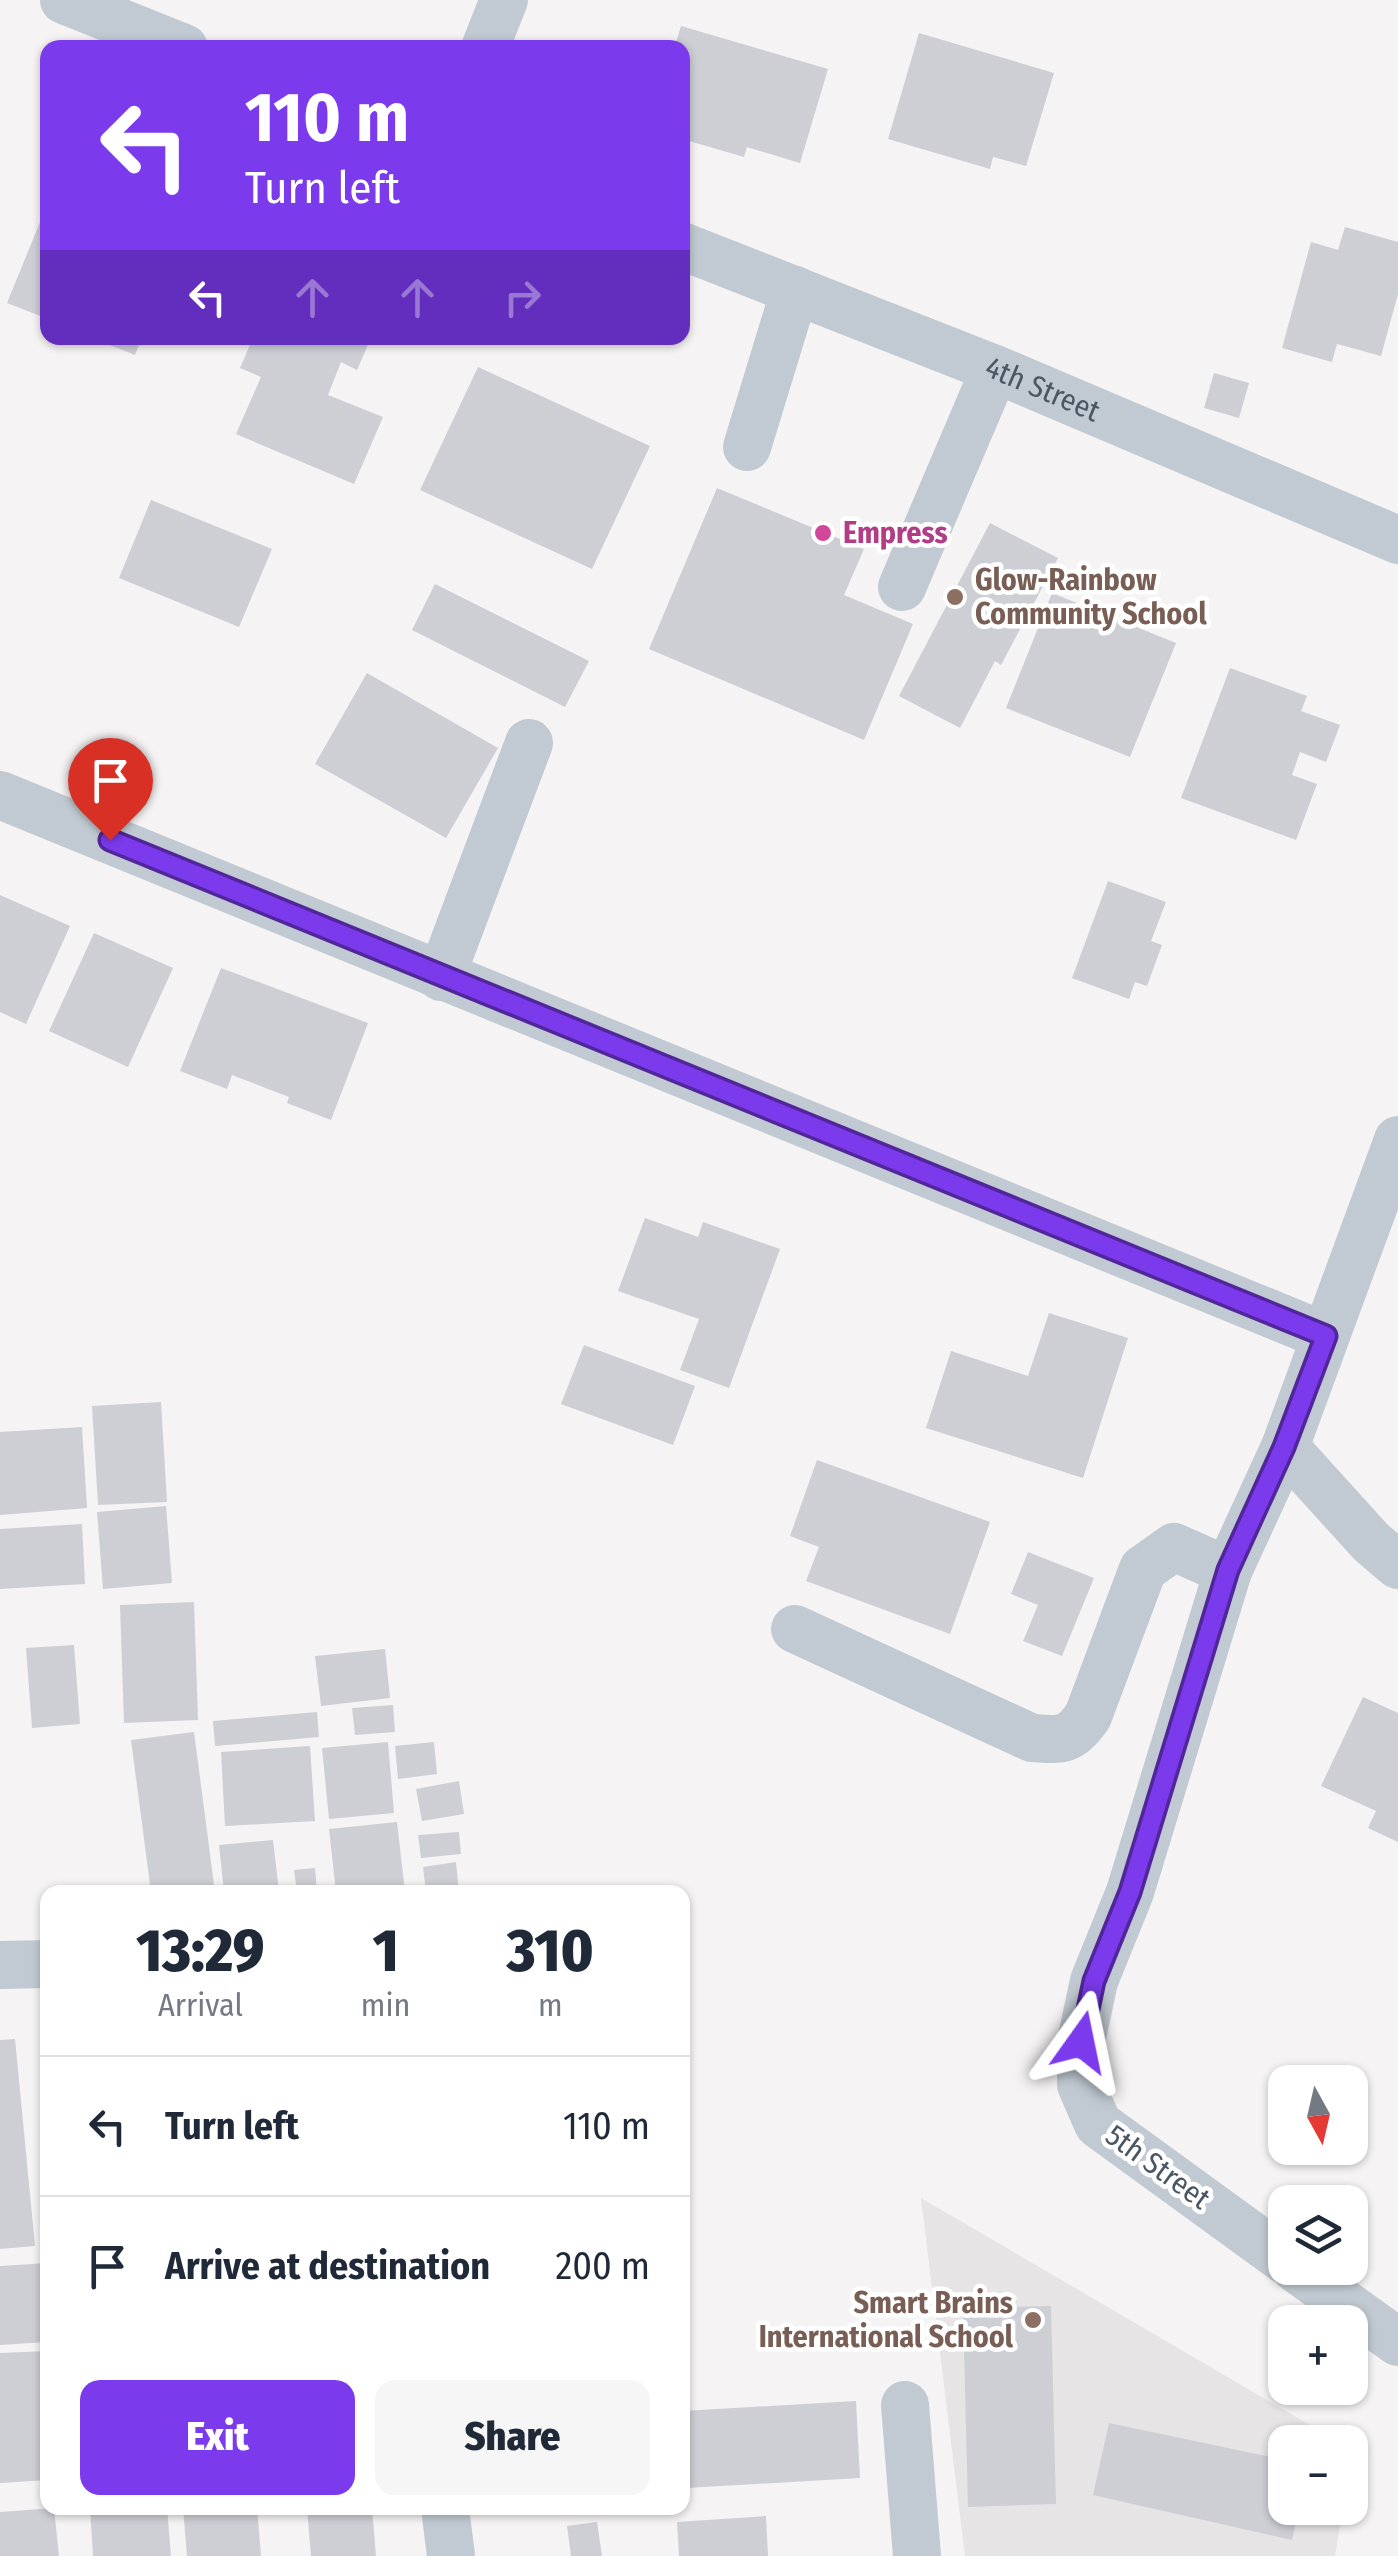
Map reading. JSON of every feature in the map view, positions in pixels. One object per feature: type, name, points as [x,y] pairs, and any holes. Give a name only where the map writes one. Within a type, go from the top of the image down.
[{"type":"street","points":[[64,0],[164,40]]},
{"type":"street","points":[[489,40],[504,0]]},
{"type":"street","name":"4th Street","points":[[690,249],[995,369],[1398,540]]},
{"type":"street","points":[[747,447],[795,290]]},
{"type":"street","points":[[902,587],[995,369]]},
{"type":"street","points":[[441,976],[529,743]]},
{"type":"street","points":[[0,795],[1326,1336]]},
{"type":"street","name":"5th Street","points":[[1268,2248],[1098,2124],[1082,2085],[1081,2042],[1094,1981],[1130,1892],[1228,1570],[1284,1447],[1398,1140]]},
{"type":"street","points":[[1284,1447],[1398,1566]]},
{"type":"street","points":[[795,1629],[1032,1738],[1058,1740],[1075,1734],[1088,1716],[1143,1569],[1174,1547],[1228,1570]]},
{"type":"street","points":[[0,1965],[40,1964]]},
{"type":"street","points":[[1319,2285],[1398,2342]]},
{"type":"street","points":[[905,2405],[917,2556]]},
{"type":"street","points":[[446,2515],[451,2556]]},
{"type":"shaded area","name":"Smart Brains International School","points":[[921,2198],[1268,2401],[1268,2405],[1276,2405],[1310,2425],[1268,2425],[1268,2525],[1340,2525],[1335,2556],[965,2556]]},
{"type":"building","points":[[681,26],[828,69],[800,163],[747,147],[744,157],[690,141],[690,40],[677,40]]},
{"type":"building","points":[[919,33],[1054,73],[1026,166],[993,157],[990,169],[888,139]]},
{"type":"building","points":[[40,222],[40,316],[7,303]]},
{"type":"building","points":[[1345,227],[1398,242],[1398,294],[1381,356],[1337,344],[1332,362],[1282,348],[1311,242],[1338,250]]},
{"type":"building","points":[[110,345],[139,345],[135,355]]},
{"type":"building","points":[[250,345],[368,345],[357,370],[341,362],[328,395],[383,417],[354,484],[236,434],[261,377],[240,368]]},
{"type":"building","points":[[478,367],[650,446],[592,569],[420,490]]},
{"type":"building","points":[[1214,373],[1249,383],[1239,418],[1204,408]]},
{"type":"building","points":[[717,488],[864,549],[844,595],[913,624],[864,740],[649,649]]},
{"type":"building","points":[[151,500],[272,549],[239,627],[119,578]]},
{"type":"building","points":[[990,523],[1058,558],[1001,665],[995,661],[960,728],[899,696]]},
{"type":"building","points":[[435,584],[589,661],[565,707],[412,630]]},
{"type":"building","points":[[1052,593],[1176,643],[1130,757],[1006,708]]},
{"type":"building","points":[[1230,668],[1307,696],[1301,711],[1340,725],[1326,762],[1300,752],[1292,775],[1317,784],[1296,840],[1181,798]]},
{"type":"building","points":[[367,673],[498,748],[446,838],[315,764]]},
{"type":"building","points":[[1108,881],[1166,902],[1151,941],[1162,945],[1147,986],[1135,982],[1129,999],[1072,978]]},
{"type":"building","points":[[0,895],[70,926],[26,1024],[0,1012]]},
{"type":"building","points":[[94,933],[173,968],[128,1067],[49,1031]]},
{"type":"building","points":[[221,968],[368,1023],[331,1120],[287,1103],[289,1097],[232,1075],[227,1089],[180,1071]]},
{"type":"building","points":[[645,1218],[698,1237],[703,1222],[780,1249],[729,1388],[680,1370],[699,1319],[618,1291]]},
{"type":"building","points":[[1049,1313],[1128,1338],[1083,1478],[926,1428],[951,1351],[1028,1376]]},
{"type":"building","points":[[584,1345],[695,1386],[673,1445],[561,1404]]},
{"type":"building","points":[[161,1402],[167,1502],[98,1505],[92,1406]]},
{"type":"building","points":[[82,1427],[87,1508],[0,1515],[0,1432]]},
{"type":"building","points":[[817,1460],[990,1522],[950,1634],[806,1581],[819,1547],[790,1536]]},
{"type":"building","points":[[166,1506],[172,1583],[103,1589],[97,1512]]},
{"type":"building","points":[[82,1524],[85,1584],[0,1589],[0,1529]]},
{"type":"building","points":[[1028,1552],[1094,1578],[1062,1656],[1023,1641],[1038,1605],[1011,1594]]},
{"type":"building","points":[[194,1602],[198,1720],[124,1723],[120,1605]]},
{"type":"building","points":[[74,1645],[80,1724],[32,1728],[26,1648]]},
{"type":"building","points":[[385,1649],[390,1698],[321,1706],[315,1656]]},
{"type":"building","points":[[1363,1697],[1398,1713],[1398,1842],[1368,1828],[1376,1811],[1321,1786]]},
{"type":"building","points":[[393,1705],[395,1732],[355,1735],[352,1708]]},
{"type":"building","points":[[317,1712],[319,1737],[215,1746],[213,1721]]},
{"type":"building","points":[[194,1732],[214,1885],[150,1885],[131,1740]]},
{"type":"building","points":[[388,1742],[394,1813],[329,1819],[322,1748]]},
{"type":"building","points":[[434,1742],[437,1774],[398,1779],[395,1746]]},
{"type":"building","points":[[310,1746],[315,1821],[225,1826],[221,1752]]},
{"type":"building","points":[[459,1781],[464,1814],[422,1821],[416,1789]]},
{"type":"building","points":[[397,1822],[404,1885],[335,1885],[329,1829]]},
{"type":"building","points":[[459,1832],[461,1854],[421,1858],[418,1835]]},
{"type":"building","points":[[273,1840],[278,1885],[223,1885],[219,1845]]},
{"type":"building","points":[[456,1862],[458,1885],[425,1885],[423,1867]]},
{"type":"building","points":[[315,1868],[316,1885],[296,1885],[294,1870]]},
{"type":"building","points":[[15,2039],[35,2246],[0,2249],[0,2040]]},
{"type":"building","points":[[40,2264],[40,2342],[0,2345],[0,2266]]},
{"type":"building","points":[[1051,2306],[1056,2504],[968,2507],[963,2308]]},
{"type":"building","points":[[40,2351],[40,2480],[0,2483],[0,2353]]},
{"type":"building","points":[[856,2401],[860,2478],[690,2488],[690,2411]]},
{"type":"building","points":[[1109,2423],[1268,2456],[1268,2525],[1295,2525],[1292,2540],[1093,2495]]},
{"type":"building","points":[[40,2509],[40,2515],[55,2515],[59,2556],[0,2556],[0,2512]]},
{"type":"building","points":[[90,2515],[168,2515],[171,2556],[93,2556]]},
{"type":"building","points":[[184,2515],[258,2515],[261,2556],[187,2556]]},
{"type":"building","points":[[308,2515],[373,2515],[376,2556],[311,2556]]},
{"type":"building","points":[[766,2516],[768,2556],[679,2556],[677,2522]]},
{"type":"building","points":[[597,2522],[602,2556],[571,2556],[567,2526]]},
{"type":"place","name":"Empress","points":[[823,533]]},
{"type":"place","name":"Glow-Rainbow Community School","points":[[955,597]]},
{"type":"place","name":"Smart Brains International School","points":[[1033,2320]]},
{"type":"route","points":[[110,840],[1326,1336],[1284,1447],[1228,1570],[1130,1892],[1094,1981],[1081,2042]]}]
